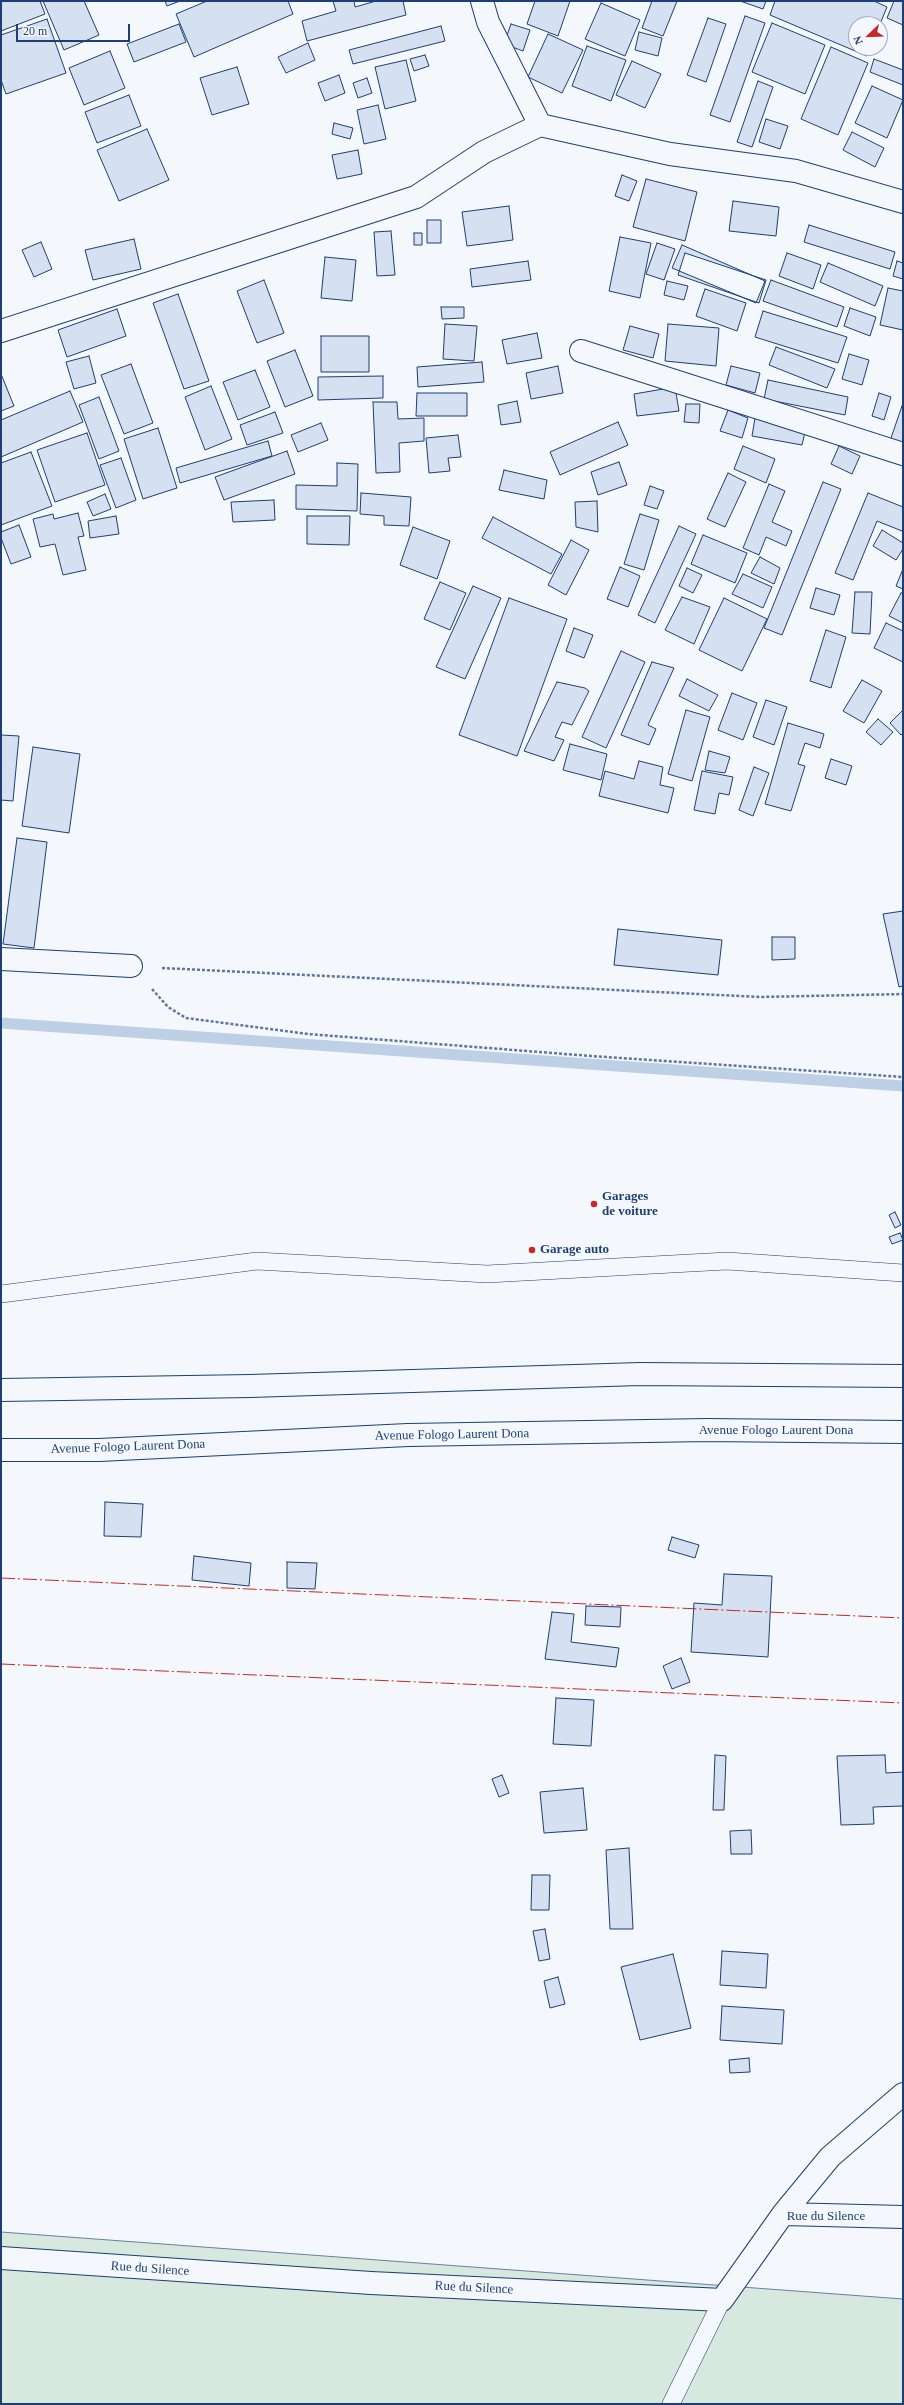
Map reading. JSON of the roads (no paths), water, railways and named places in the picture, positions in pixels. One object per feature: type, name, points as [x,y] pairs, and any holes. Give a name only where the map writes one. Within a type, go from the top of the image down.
[{"type":"street","points":[[482,1],[488,22],[540,125]]},
{"type":"street","points":[[1,331],[416,197],[484,152],[540,125],[670,154],[796,171],[903,202]]},
{"type":"street","points":[[581,352],[903,454]]},
{"type":"street","points":[[1,959],[131,966]]},
{"type":"street","points":[[1,1390],[250,1386],[640,1374],[903,1376]]},
{"type":"street","name":"Avenue Fologo Laurent Dona","points":[[1,1450],[100,1450],[408,1435],[707,1430],[903,1432]]},
{"type":"street","points":[[783,2214],[830,2157],[899,2100]]},
{"type":"street","name":"Rue du Silence","points":[[1,2258],[371,2283],[722,2300],[783,2214],[903,2217]]},
{"type":"lane","points":[[1,1294],[257,1261],[487,1274],[727,1261],[903,1273]]},
{"type":"lane","points":[[671,2404],[722,2300]]},
{"type":"waterway","points":[[1,1023],[903,1086]]},
{"type":"place","name":"Garages de voiture","points":[[594,1204]]},
{"type":"place","name":"Garage auto","points":[[532,1250]]}]
